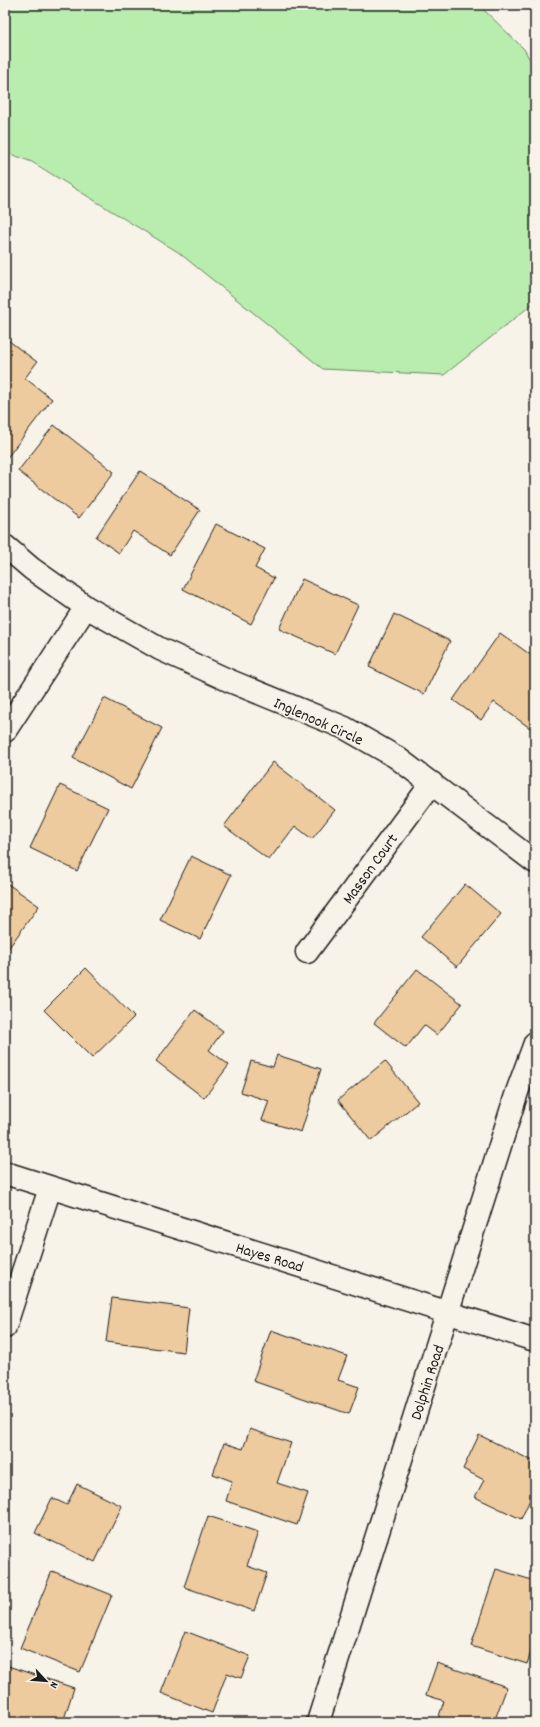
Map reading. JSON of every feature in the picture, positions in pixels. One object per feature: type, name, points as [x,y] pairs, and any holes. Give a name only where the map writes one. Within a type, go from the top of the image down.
[{"type":"street","name":"Inglenook Circle","points":[[5,546],[32,569],[86,607],[160,649],[230,681],[345,728],[396,757],[535,862]]},
{"type":"street","points":[[5,732],[86,607]]},
{"type":"street","name":"Masson Court","points":[[307,952],[432,783]]},
{"type":"street","name":"Dolphin Road","points":[[318,1722],[517,1092],[535,1043]]},
{"type":"street","name":"Hayes Road","points":[[5,1173],[535,1340]]},
{"type":"street","points":[[5,1327],[50,1188]]},
{"type":"green space","points":[[5,5],[479,5],[524,49],[535,69],[535,302],[444,375],[323,369],[178,252],[32,162],[5,152]]},
{"type":"building","points":[[5,338],[37,362],[25,378],[52,399],[6,459]]},
{"type":"building","points":[[54,425],[114,472],[79,518],[18,471]]},
{"type":"building","points":[[140,471],[200,510],[170,555],[133,531],[119,553],[96,537]]},
{"type":"building","points":[[216,524],[265,549],[255,568],[274,578],[251,624],[183,589]]},
{"type":"building","points":[[302,579],[358,605],[335,654],[279,629]]},
{"type":"building","points":[[394,614],[450,641],[424,694],[369,667]]},
{"type":"building","points":[[500,633],[535,658],[535,720],[530,728],[494,702],[481,720],[453,700]]},
{"type":"building","points":[[104,698],[162,728],[131,789],[73,758]]},
{"type":"building","points":[[273,762],[335,810],[312,839],[295,826],[269,860],[224,826]]},
{"type":"building","points":[[60,785],[108,808],[77,871],[30,848]]},
{"type":"building","points":[[191,856],[231,875],[200,939],[160,920]]},
{"type":"building","points":[[5,882],[39,906],[5,953]]},
{"type":"building","points":[[465,884],[501,914],[457,967],[421,937]]},
{"type":"building","points":[[86,968],[134,1017],[92,1058],[44,1010]]},
{"type":"building","points":[[417,969],[462,1004],[437,1035],[424,1025],[406,1048],[374,1023]]},
{"type":"building","points":[[195,1010],[223,1031],[209,1050],[229,1065],[204,1098],[156,1061]]},
{"type":"building","points":[[277,1055],[321,1069],[301,1132],[262,1120],[269,1101],[241,1092],[251,1061],[273,1067]]},
{"type":"building","points":[[385,1061],[418,1102],[371,1141],[338,1100]]},
{"type":"building","points":[[112,1298],[189,1308],[184,1352],[106,1342]]},
{"type":"building","points":[[271,1330],[347,1356],[338,1380],[359,1387],[349,1414],[253,1381]]},
{"type":"building","points":[[250,1429],[291,1443],[277,1483],[308,1493],[297,1525],[226,1501],[232,1481],[213,1474],[224,1443],[243,1449]]},
{"type":"building","points":[[479,1435],[535,1462],[535,1489],[521,1519],[475,1497],[484,1480],[463,1469]]},
{"type":"building","points":[[77,1484],[122,1506],[95,1562],[35,1533],[52,1498],[67,1505]]},
{"type":"building","points":[[208,1516],[258,1532],[247,1566],[267,1573],[254,1611],[184,1587]]},
{"type":"building","points":[[496,1569],[535,1581],[535,1640],[527,1664],[471,1646]]},
{"type":"building","points":[[52,1571],[112,1595],[80,1672],[20,1648]]},
{"type":"building","points":[[185,1631],[250,1656],[241,1678],[227,1673],[212,1713],[161,1693]]},
{"type":"building","points":[[437,1663],[507,1687],[494,1722],[437,1722],[444,1701],[426,1695]]},
{"type":"building","points":[[5,1665],[74,1688],[63,1722],[5,1722]]}]
